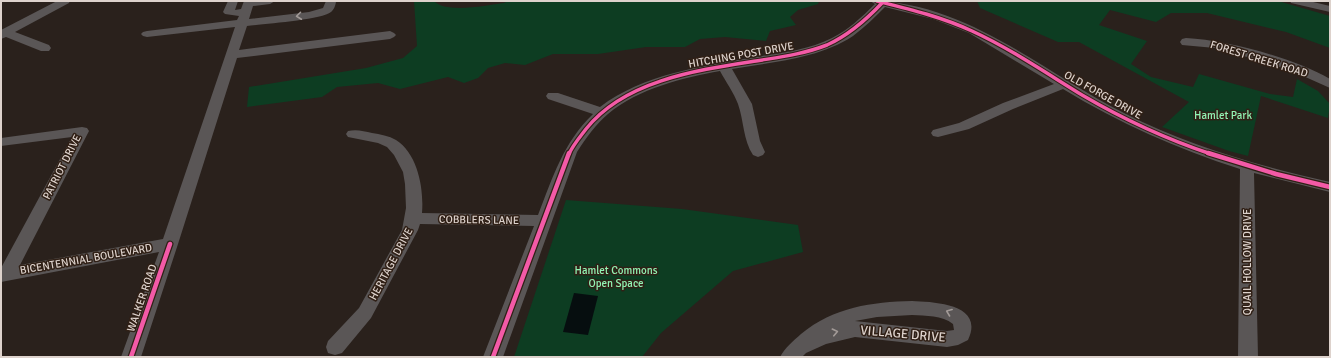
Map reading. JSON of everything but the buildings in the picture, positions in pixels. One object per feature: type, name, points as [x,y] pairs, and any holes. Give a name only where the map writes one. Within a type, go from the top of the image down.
[{"type":"street","points":[[4,34],[65,1]]},
{"type":"street","points":[[233,1],[229,12],[234,13],[270,1]]},
{"type":"street","points":[[147,34],[246,10],[321,13],[327,10],[331,4],[331,1]]},
{"type":"street","points":[[1295,1],[1330,9]]},
{"type":"street","name":"HITCHING POST DRIVE","points":[[493,357],[570,152],[580,136],[601,112],[616,102],[649,85],[687,73],[793,56],[822,47],[849,33],[860,25],[878,2]]},
{"type":"street","name":"OLD FORGE DRIVE","points":[[878,2],[912,10],[954,23],[972,31],[1118,115],[1176,142],[1247,166],[1330,187]]},
{"type":"street","name":"WALKER ROAD","points":[[131,357],[170,244],[246,10]]},
{"type":"street","points":[[4,34],[45,48]]},
{"type":"street","points":[[232,55],[390,35]]},
{"type":"street","name":"FOREST CREEK ROAD","points":[[1186,42],[1223,46],[1281,63],[1306,72],[1330,84]]},
{"type":"street","points":[[724,66],[740,92],[745,104],[753,141],[758,152]]},
{"type":"street","points":[[938,133],[964,126],[1008,106],[1065,84]]},
{"type":"street","points":[[554,96],[601,112]]},
{"type":"street","name":"PATRIOT DRIVE","points":[[1,142],[82,131],[4,274]]},
{"type":"street","name":"HERITAGE DRIVE","points":[[335,347],[365,313],[410,230],[414,218],[415,199],[413,183],[404,159],[398,150],[391,144],[381,139],[353,134]]},
{"type":"street","name":"QUAIL HOLLOW DRIVE","points":[[1247,166],[1248,357]]},
{"type":"street","name":"COBBLERS LANE","points":[[414,218],[544,221]]},
{"type":"street","name":"BICENTENNIAL BOULEVARD","points":[[4,274],[170,244]]},
{"type":"street","name":"VILLAGE DRIVE","points":[[941,309],[955,314],[963,322],[964,326],[961,335],[957,338],[947,339],[855,329],[840,331],[824,335],[795,352],[837,320],[876,310],[941,309]]},
{"type":"green space","points":[[414,1],[434,1],[440,5],[448,7],[468,8],[504,3],[508,1],[819,1],[818,4],[798,10],[790,17],[796,25],[770,31],[766,41],[725,37],[700,39],[685,47],[646,47],[598,54],[553,54],[525,65],[505,63],[488,68],[478,78],[464,83],[448,77],[400,89],[378,83],[337,87],[322,97],[247,107],[249,87],[366,68],[403,58],[417,46]]},
{"type":"green space","name":"Hamlet Park","points":[[977,1],[1278,1],[1330,16],[1330,48],[1286,32],[1207,13],[1171,13],[1156,22],[1110,10],[1099,25],[1147,41],[1131,64],[1151,77],[1193,87],[1199,74],[1270,94],[1293,97],[1297,79],[1318,91],[1330,104],[1328,118],[1261,96],[1248,156],[1229,151],[1162,127],[1189,102],[1079,42],[1058,42],[980,8]]},
{"type":"green space","name":"Hamlet Commons Open Space","points":[[566,200],[682,209],[798,225],[803,252],[733,271],[661,333],[642,357],[514,357]]},
{"type":"shaded area","points":[[574,293],[598,296],[588,335],[563,332]]},
{"type":"cycle path","points":[[877,1],[937,17],[972,31],[991,40],[1100,105],[1170,139],[1222,158],[1276,174],[1330,187]]},
{"type":"cycle path","points":[[493,357],[570,152],[588,127],[603,111],[641,89],[673,78],[706,70],[776,58],[816,49],[835,41],[855,29],[882,3]]},
{"type":"cycle path","points":[[131,357],[170,244]]}]
